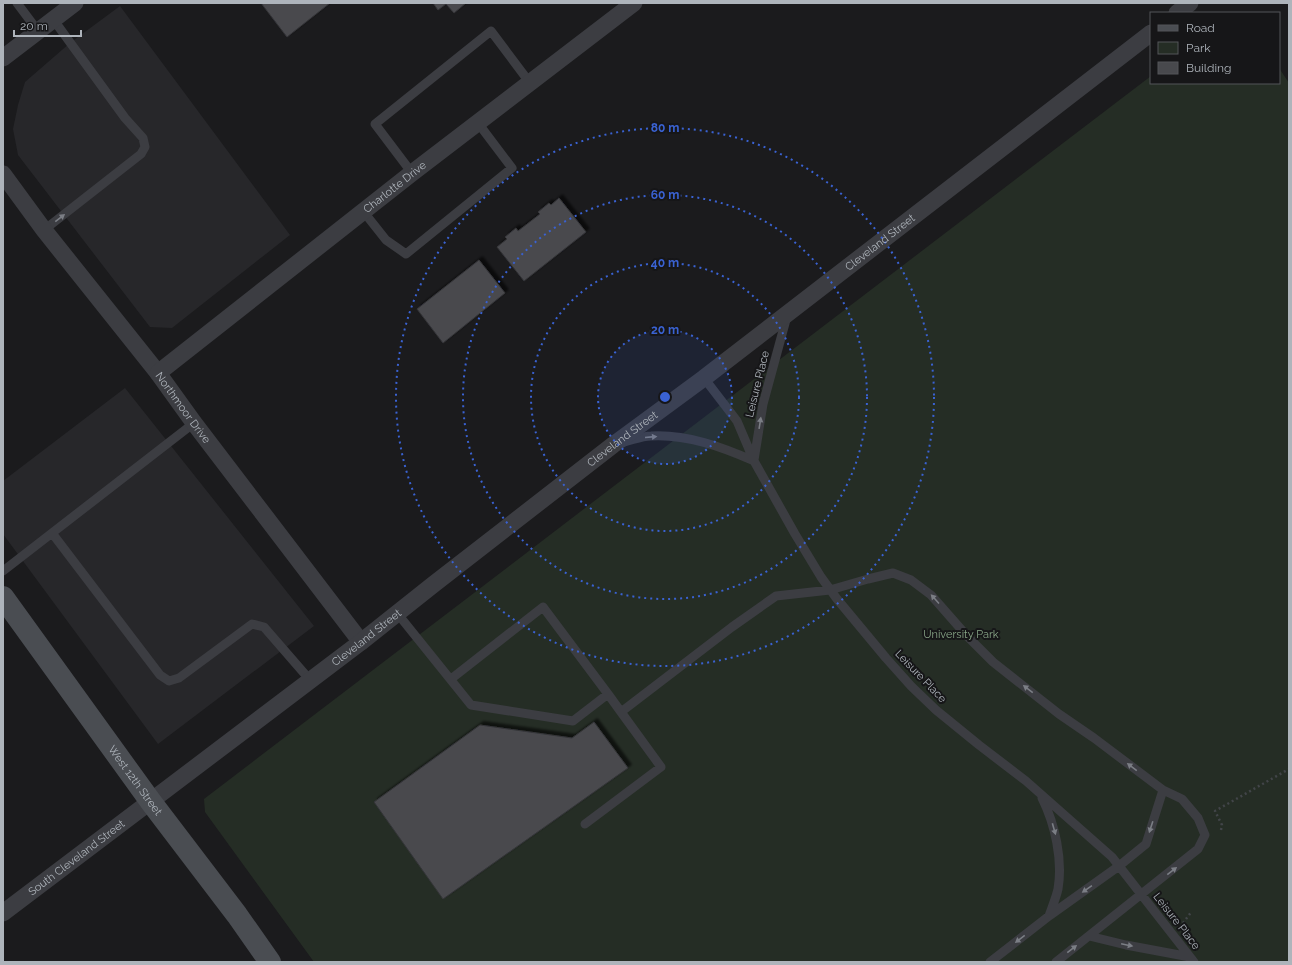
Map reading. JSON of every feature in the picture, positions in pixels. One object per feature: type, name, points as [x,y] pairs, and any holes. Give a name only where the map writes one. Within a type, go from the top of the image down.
[{"type":"main road","name":"West 12th Street","points":[[3,598],[151,802],[237,915],[270,962]]},
{"type":"street","points":[[3,58],[74,3]]},
{"type":"street","name":"Charlotte Drive","points":[[158,373],[412,173],[634,3]]},
{"type":"street","points":[[1178,12],[1190,3]]},
{"type":"street","name":"Cleveland Street","points":[[151,802],[361,642],[613,445],[704,378],[1150,34]]},
{"type":"street","name":"Northmoor Drive","points":[[3,174],[44,230],[158,373],[194,423],[361,642]]},
{"type":"street","name":"South Cleveland Street","points":[[3,913],[151,802]]},
{"type":"lane","points":[[17,3],[38,31]]},
{"type":"lane","points":[[44,230],[141,154],[145,147],[144,138],[125,118],[53,19]]},
{"type":"lane","points":[[412,173],[375,124],[490,31],[530,83]]},
{"type":"lane","points":[[363,212],[386,240],[406,254],[512,168],[478,123]]},
{"type":"lane","name":"Leisure Place","points":[[754,461],[763,404],[788,313]]},
{"type":"lane","name":"Leisure Place","points":[[704,378],[737,422],[754,461],[794,534],[830,590],[886,658],[911,686],[936,710],[1026,781],[1112,857],[1192,959]]},
{"type":"lane","points":[[3,571],[194,423]]},
{"type":"lane","points":[[613,445],[650,436],[678,437],[729,450],[754,461]]},
{"type":"lane","points":[[52,532],[160,676],[169,681],[179,678],[252,624],[264,627],[310,680]]},
{"type":"lane","name":"Leisure Place","points":[[621,712],[732,627],[776,596],[830,590],[893,573],[912,580],[931,595],[967,636],[998,666],[1059,714],[1094,738],[1163,790],[1182,798],[1198,818],[1204,835],[1198,849],[1056,962]]},
{"type":"lane","points":[[451,679],[543,607],[661,767],[585,824]]},
{"type":"lane","points":[[397,613],[471,705],[573,721],[608,694]]},
{"type":"lane","points":[[990,962],[1049,916],[1119,866],[1146,844],[1163,790]]},
{"type":"lane","points":[[1039,793],[1047,810],[1057,840],[1059,875],[1058,890],[1049,916]]},
{"type":"lane","points":[[1089,936],[1192,959]]},
{"type":"path","points":[[1215,811],[1289,769]]},
{"type":"path","points":[[1182,924],[1192,911]]},
{"type":"shaded area","points":[[120,6],[290,235],[172,328],[150,327],[18,155],[13,129],[25,82],[70,43]]},
{"type":"shaded area","points":[[125,388],[314,626],[158,744],[3,534],[3,481]]},
{"type":"green space","name":"University Park","points":[[1280,70],[1289,83],[1289,962],[314,962],[205,812],[204,799],[1150,77],[1150,84],[1280,84]]},
{"type":"building","points":[[261,3],[330,3],[287,37]]},
{"type":"building","points":[[433,3],[466,3],[454,13],[446,4],[438,10]]},
{"type":"building","points":[[559,198],[586,232],[524,281],[497,247],[507,239],[505,237],[516,228],[518,231],[540,214],[538,212],[549,203],[551,205]]},
{"type":"building","points":[[479,260],[505,293],[443,343],[417,309]]},
{"type":"building","points":[[594,722],[628,768],[443,899],[374,802],[480,725],[572,738]]}]
